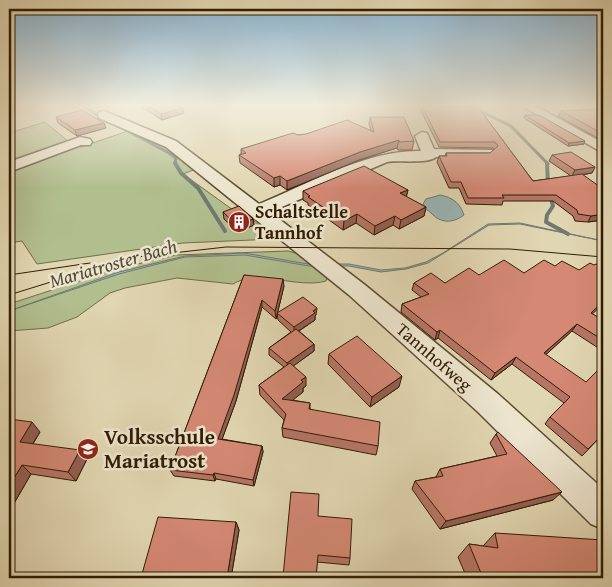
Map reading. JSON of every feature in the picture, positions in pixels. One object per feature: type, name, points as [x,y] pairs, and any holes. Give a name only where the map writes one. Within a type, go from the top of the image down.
[{"type":"street","name":"Tannhofweg","points":[[146,133],[171,144],[334,272],[488,403],[603,512]]},
{"type":"street","points":[[576,133],[603,149]]},
{"type":"street","points":[[422,136],[427,154]]},
{"type":"street","points":[[9,167],[80,141],[85,142]]},
{"type":"street","points":[[256,212],[383,158],[401,155],[488,153]]},
{"type":"green space","points":[[9,133],[59,133],[69,142],[81,147],[121,133],[134,133],[167,146],[196,169],[183,174],[233,210],[239,208],[275,239],[183,243],[37,264],[22,241],[9,243]]},
{"type":"green space","points":[[288,251],[307,256],[329,275],[326,281],[303,283],[254,278],[233,284],[177,278],[125,288],[110,293],[77,317],[48,328],[9,331],[9,304],[120,268],[176,255]]},
{"type":"water","points":[[440,195],[455,201],[464,215],[455,220],[446,221],[438,219],[425,208],[423,204],[426,199]]},
{"type":"water","name":"Mariatroster Bach","points":[[520,223],[603,241],[520,224],[489,225],[428,263],[406,269],[381,272],[349,266],[309,266],[245,255],[185,257],[119,274],[9,311],[119,272],[185,256],[244,253],[308,264],[349,264],[381,270],[405,268],[426,262],[443,253],[488,224]]},
{"type":"building","points":[[292,133],[411,133],[414,141],[399,142],[399,140],[360,152],[287,181],[280,176],[274,178],[239,155],[246,153],[241,149]]},
{"type":"building","points":[[436,133],[498,133],[533,181],[582,174],[603,189],[603,214],[591,216],[578,214],[577,210],[556,195],[502,195],[504,198],[468,198],[461,182],[451,182],[439,156],[447,156],[446,153],[490,153],[498,146],[495,142],[440,142]]},
{"type":"building","points":[[554,133],[572,133],[585,141],[569,143]]},
{"type":"building","points":[[571,152],[595,167],[575,170],[552,155]]},
{"type":"building","points":[[364,166],[408,190],[400,193],[426,207],[401,220],[395,216],[375,226],[357,214],[344,221],[308,197],[310,196],[303,191]]},
{"type":"building","points":[[239,206],[253,219],[237,225],[223,212]]},
{"type":"building","points":[[504,260],[524,273],[544,260],[555,266],[562,261],[579,270],[590,263],[603,267],[603,301],[591,313],[603,320],[603,340],[577,324],[544,353],[586,382],[600,368],[603,370],[603,434],[588,449],[550,417],[570,397],[516,357],[495,373],[440,330],[437,332],[402,304],[429,294],[414,283],[431,273],[445,283],[469,268],[479,275]]},
{"type":"building","points":[[244,275],[283,279],[275,311],[262,300],[234,395],[218,439],[262,446],[253,480],[214,473],[213,475],[170,470]]},
{"type":"building","points":[[303,297],[317,308],[313,311],[315,313],[294,327],[277,313]]},
{"type":"building","points":[[296,329],[314,344],[287,363],[269,348]]},
{"type":"building","points":[[357,336],[402,376],[372,397],[329,354]]},
{"type":"building","points":[[290,363],[306,377],[301,380],[303,382],[282,399],[310,403],[309,409],[380,422],[378,446],[282,428],[286,414],[259,385]]},
{"type":"building","points":[[9,419],[32,422],[20,442],[80,450],[68,472],[22,465],[9,486]]},
{"type":"building","points":[[498,432],[562,492],[446,521],[415,481],[443,476],[440,469],[507,454],[496,434]]},
{"type":"building","points":[[291,492],[319,494],[318,516],[352,519],[350,558],[318,555],[316,578],[283,577]]},
{"type":"building","points":[[158,517],[236,522],[227,578],[142,574]]},
{"type":"building","points":[[495,533],[603,540],[603,578],[483,578],[469,544],[498,548]]},
{"type":"waterway","points":[[132,133],[169,153],[176,158],[175,163]]},
{"type":"waterway","points":[[518,133],[548,164]]},
{"type":"waterway","points":[[175,163],[181,173],[198,188],[225,231]]},
{"type":"waterway","points":[[547,163],[548,185]]},
{"type":"waterway","points":[[550,195],[553,206],[547,215],[546,222],[568,234]]},
{"type":"tram line","points":[[9,295],[128,258],[226,247],[510,249],[603,257]]},
{"type":"tram line","points":[[9,275],[90,263]]},
{"type":"place","name":"Schaltstelle Tannhof","points":[[239,222]]},
{"type":"place","name":"Volksschule Mariatrost","points":[[88,449]]}]
